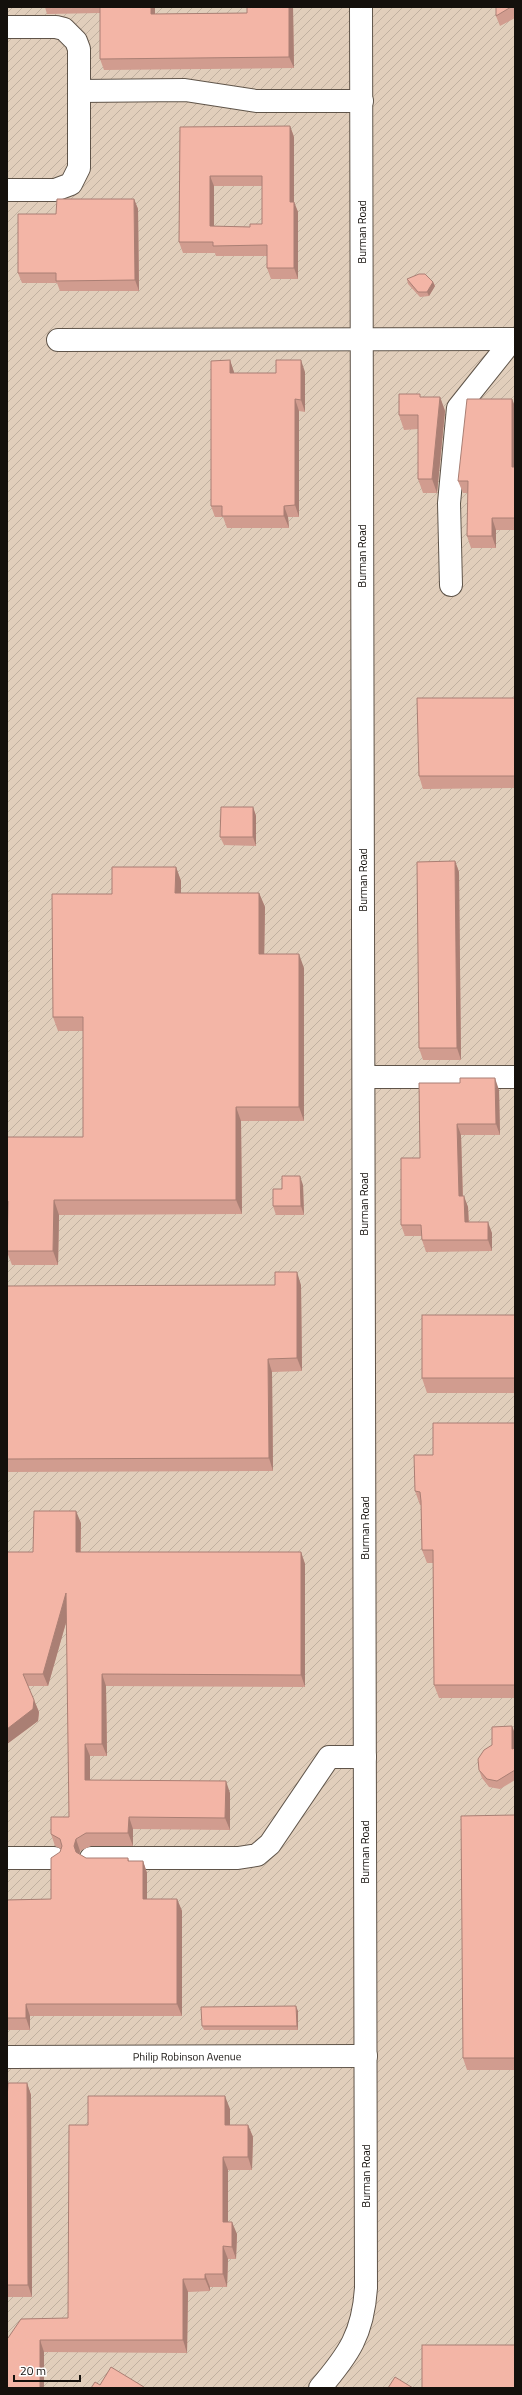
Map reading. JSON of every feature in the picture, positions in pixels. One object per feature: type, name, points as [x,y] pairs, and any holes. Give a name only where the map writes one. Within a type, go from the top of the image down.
[{"type":"street","name":"Burman Road","points":[[320,2388],[343,2361],[353,2345],[365,2307],[366,2056],[362,7]]},
{"type":"street","points":[[7,28],[64,29],[71,34],[79,49],[79,168],[71,184],[55,190],[7,190]]},
{"type":"street","points":[[79,91],[185,90],[256,101],[362,101]]},
{"type":"street","points":[[58,340],[514,338]]},
{"type":"street","points":[[452,585],[449,503],[458,408],[514,338]]},
{"type":"street","points":[[364,1077],[515,1077]]},
{"type":"street","points":[[91,1858],[238,1858],[257,1855],[270,1844],[329,1757],[365,1757]]},
{"type":"street","points":[[7,1858],[54,1858]]},
{"type":"street","name":"Philip Robinson Avenue","points":[[7,2057],[366,2056]]},
{"type":"shaded area","points":[[7,7],[515,7],[515,2388],[7,2388]]},
{"type":"building","points":[[100,7],[151,7],[151,14],[247,13],[247,7],[289,7],[289,57],[100,59]]},
{"type":"building","points":[[496,7],[511,7],[496,16]]},
{"type":"building","points":[[290,126],[290,202],[294,202],[294,268],[267,268],[267,245],[213,246],[213,242],[179,242],[180,127]],"holes":[[[210,176],[262,176],[262,224],[250,224],[250,227],[210,226]]]},
{"type":"building","points":[[57,199],[134,199],[135,280],[56,281],[56,273],[18,273],[18,214],[56,214]]},
{"type":"building","points":[[419,274],[425,274],[433,282],[427,292],[418,292],[407,279]]},
{"type":"building","points":[[230,360],[230,373],[276,373],[276,360],[301,360],[301,400],[295,399],[295,505],[284,506],[284,516],[222,516],[222,506],[211,506],[211,361]]},
{"type":"building","points":[[399,394],[420,394],[420,397],[440,397],[432,479],[418,479],[418,415],[399,415]]},
{"type":"building","points":[[467,399],[512,399],[512,467],[515,467],[515,518],[492,518],[492,536],[467,536],[468,481],[458,481]]},
{"type":"building","points":[[417,698],[515,698],[515,776],[419,776]]},
{"type":"building","points":[[221,807],[253,807],[253,837],[220,837]]},
{"type":"building","points":[[455,861],[457,1048],[419,1048],[417,862]]},
{"type":"building","points":[[112,867],[176,867],[175,893],[259,893],[259,954],[299,954],[299,1107],[236,1107],[236,1200],[54,1200],[53,1251],[7,1251],[7,1137],[83,1137],[83,1017],[53,1017],[52,894],[112,894]]},
{"type":"building","points":[[460,1078],[495,1078],[496,1124],[457,1124],[459,1196],[464,1196],[465,1222],[488,1222],[488,1240],[422,1240],[421,1225],[401,1225],[401,1158],[420,1158],[419,1083],[460,1083]]},
{"type":"building","points":[[282,1176],[300,1176],[301,1206],[273,1206],[273,1189],[282,1189]]},
{"type":"building","points":[[275,1272],[297,1272],[297,1358],[268,1359],[269,1458],[7,1459],[7,1286],[275,1285]]},
{"type":"building","points":[[422,1315],[515,1315],[515,1378],[422,1378]]},
{"type":"building","points":[[433,1423],[515,1423],[515,1685],[434,1685],[433,1550],[422,1550],[421,1501],[420,1492],[415,1491],[414,1455],[433,1455]]},
{"type":"building","points":[[34,1511],[76,1511],[76,1552],[301,1552],[301,1675],[102,1674],[102,1744],[85,1744],[85,1780],[226,1781],[225,1818],[129,1817],[128,1833],[86,1833],[76,1839],[74,1846],[76,1852],[86,1858],[128,1858],[128,1861],[143,1861],[143,1899],[177,1899],[177,2004],[26,2004],[26,2018],[7,2018],[7,1900],[51,1899],[51,1858],[60,1852],[62,1846],[60,1839],[51,1834],[51,1817],[69,1817],[66,1593],[43,1674],[23,1674],[34,1700],[33,1709],[7,1729],[7,1552],[33,1552]]},
{"type":"building","points":[[512,1726],[512,1749],[515,1748],[515,1770],[497,1781],[487,1779],[479,1770],[478,1759],[484,1750],[492,1745],[492,1727]]},
{"type":"building","points":[[515,1815],[515,2058],[463,2058],[461,1816]]},
{"type":"building","points":[[296,2006],[297,2026],[202,2026],[201,2007]]},
{"type":"building","points":[[8,2083],[27,2083],[28,2285],[7,2285]]},
{"type":"building","points":[[88,2096],[225,2096],[225,2125],[248,2125],[248,2157],[223,2157],[223,2222],[232,2222],[232,2247],[223,2246],[223,2274],[205,2274],[205,2279],[183,2279],[183,2340],[40,2340],[40,2388],[7,2388],[7,2338],[21,2319],[68,2318],[69,2125],[88,2125]]},
{"type":"building","points":[[422,2345],[515,2345],[515,2388],[422,2388]]},
{"type":"building","points":[[111,2367],[144,2388],[91,2388],[95,2382],[100,2385]]},
{"type":"building","points":[[395,2377],[413,2388],[388,2388]]}]
